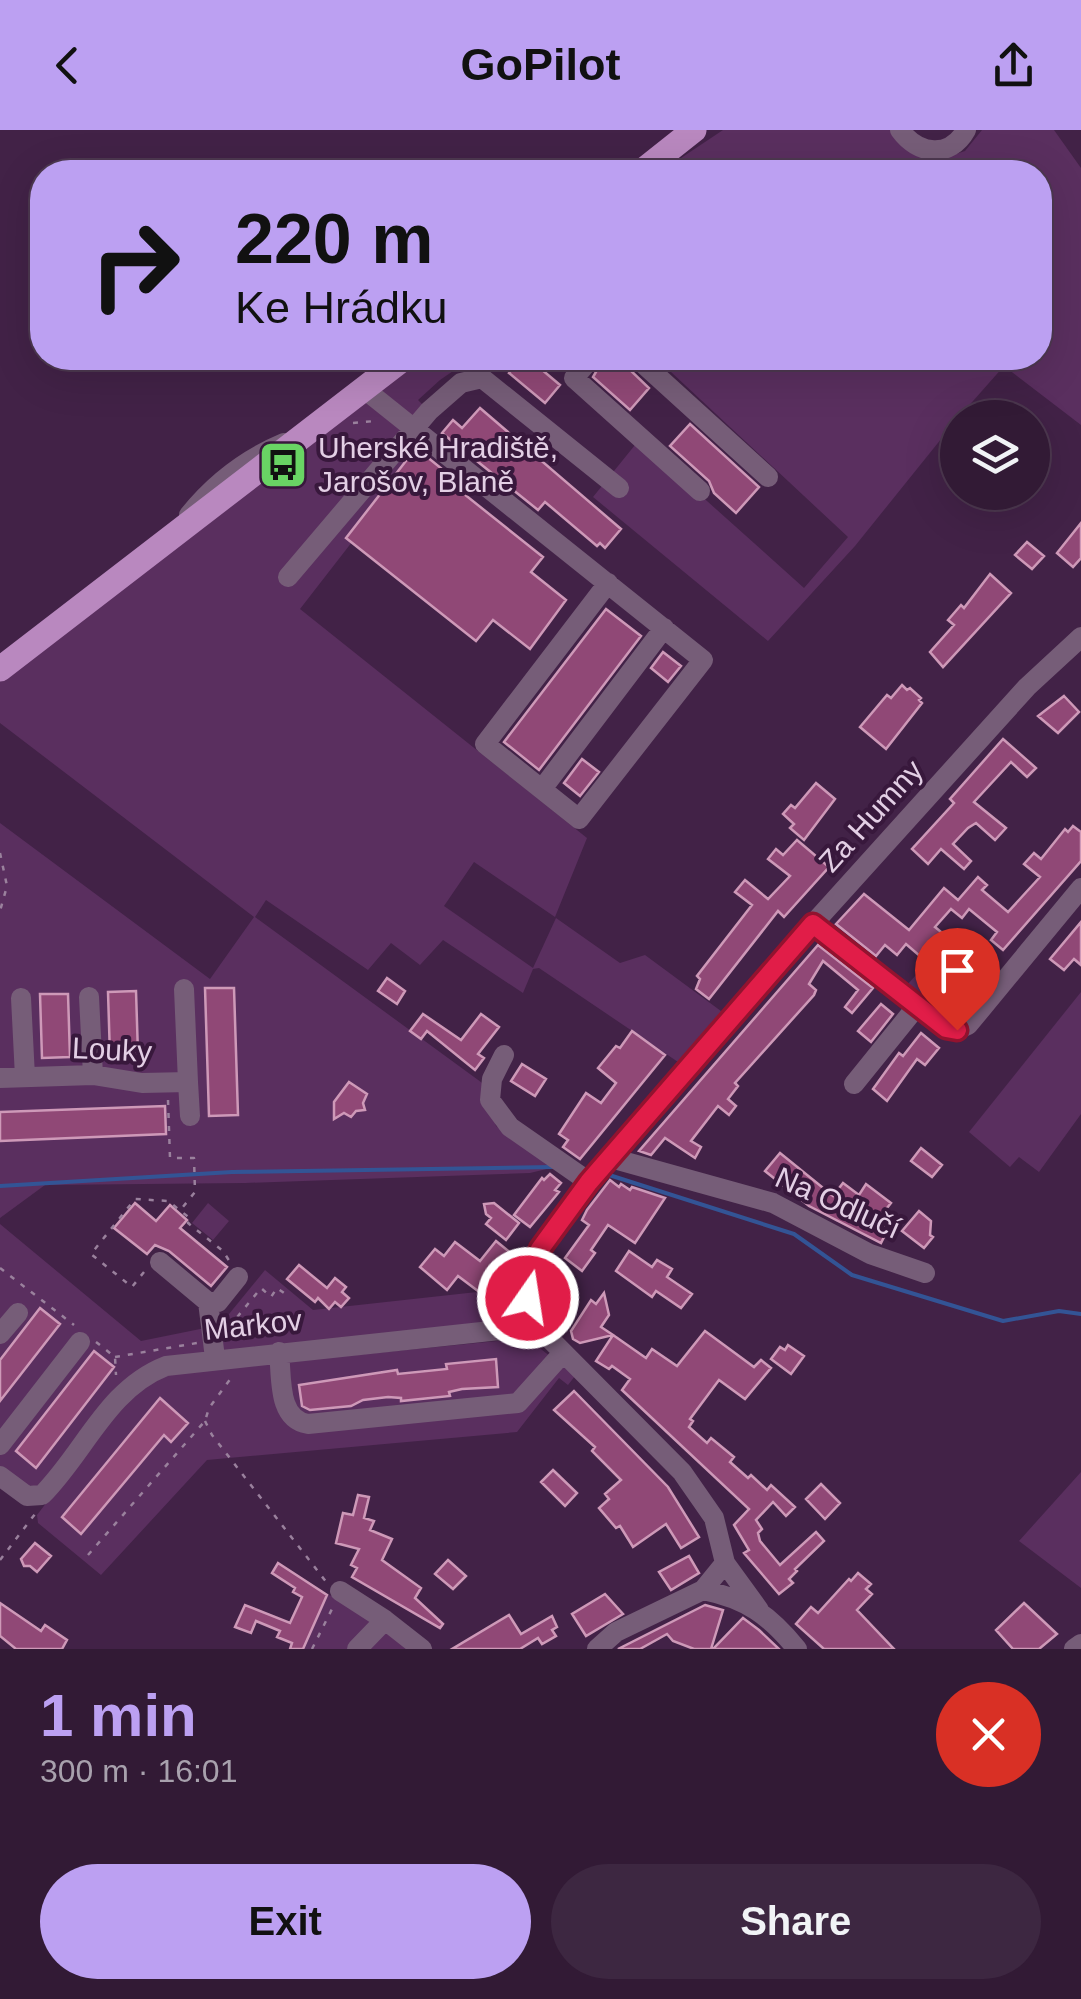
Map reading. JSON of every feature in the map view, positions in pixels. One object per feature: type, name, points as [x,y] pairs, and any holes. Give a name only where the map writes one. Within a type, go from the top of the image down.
[{"type":"main road","points":[[656,160],[694,130]]},
{"type":"main road","points":[[658,160],[702,130]]},
{"type":"main road","points":[[0,670],[388,370]]},
{"type":"street","points":[[660,160],[709,130]]},
{"type":"street","points":[[900,130],[913,145],[937,151],[952,146],[966,130]]},
{"type":"street","points":[[581,370],[574,378],[700,491]]},
{"type":"street","points":[[651,370],[768,477]]},
{"type":"street","points":[[288,576],[407,434],[461,383],[482,378],[619,488]]},
{"type":"street","points":[[366,387],[407,434],[608,583],[703,660],[579,819],[485,744],[608,583]]},
{"type":"street","points":[[542,789],[664,628]]},
{"type":"street","name":"Za Humny","points":[[533,1319],[527,1288],[535,1258],[589,1170],[1027,687],[1081,637]]},
{"type":"street","points":[[813,924],[916,1006],[946,1028],[957,1030],[968,1025],[1081,888]]},
{"type":"street","name":"Louky","points":[[0,1078],[93,1075],[142,1084],[188,1082],[184,990]]},
{"type":"street","points":[[89,997],[93,1075]]},
{"type":"street","points":[[21,998],[25,1077]]},
{"type":"street","points":[[854,1084],[916,1006]]},
{"type":"street","name":"Na Odlučí","points":[[504,1055],[492,1079],[490,1100],[510,1127],[589,1170],[773,1204],[870,1254],[924,1272]]},
{"type":"street","points":[[188,1082],[190,1116]]},
{"type":"street","points":[[157,1261],[208,1302],[218,1302],[235,1272]]},
{"type":"street","points":[[208,1302],[215,1368]]},
{"type":"street","points":[[533,1319],[562,1354],[682,1472],[714,1518],[725,1563],[759,1610],[798,1649]]},
{"type":"street","name":"Markov","points":[[36,1497],[50,1487],[126,1389],[166,1366],[215,1368],[279,1352],[500,1330],[533,1319]]},
{"type":"street","points":[[0,1445],[80,1342]]},
{"type":"street","points":[[279,1352],[288,1414],[296,1422],[308,1424],[518,1403],[562,1354]]},
{"type":"street","points":[[0,1476],[27,1496],[36,1497]]},
{"type":"street","points":[[597,1649],[616,1632],[703,1590],[725,1563]]},
{"type":"street","points":[[703,1590],[759,1610]]},
{"type":"street","points":[[340,1591],[422,1649]]},
{"type":"street","points":[[357,1649],[386,1620]]},
{"type":"street","points":[[1074,1649],[1081,1644]]},
{"type":"path","points":[[352,423],[370,419],[407,434]]},
{"type":"path","points":[[0,853],[7,886],[0,911]]},
{"type":"path","points":[[168,1091],[170,1158],[194,1158],[194,1192],[178,1212]]},
{"type":"path","points":[[157,1261],[132,1287],[91,1254],[135,1199],[168,1201],[191,1219],[188,1223],[224,1251],[235,1272]]},
{"type":"path","points":[[215,1368],[228,1383]]},
{"type":"path","points":[[88,1555],[205,1420],[209,1408],[236,1371]]},
{"type":"path","points":[[205,1420],[327,1584],[340,1591],[312,1649]]},
{"type":"path","points":[[0,1560],[34,1514],[36,1497]]},
{"type":"shaded area","points":[[723,130],[892,130],[944,158],[965,151],[982,130],[1054,130],[1081,168],[1081,425],[1009,370],[1052,370],[1052,160],[678,160]]},
{"type":"shaded area","points":[[405,370],[455,370],[418,400],[429,411],[394,449],[408,460],[300,609],[587,838],[555,917],[474,862],[444,906],[533,968],[556,918],[620,963],[645,955],[725,1014],[681,1064],[539,968],[533,969],[523,993],[443,940],[420,965],[391,943],[368,970],[266,900],[255,917],[485,1085],[496,1126],[555,1167],[530,1173],[45,1185],[0,1218],[0,823],[210,979],[254,917],[0,723],[0,680]]},
{"type":"shaded area","points":[[669,370],[1000,370],[974,400],[940,400],[940,440],[855,546],[768,641],[593,497],[639,440],[804,588],[848,537]]},
{"type":"shaded area","points":[[947,940],[995,980],[964,1020],[952,1022],[908,984]]},
{"type":"shaded area","points":[[1081,992],[1081,1114],[1039,1172],[1019,1157],[1010,1167],[969,1132]]},
{"type":"shaded area","points":[[208,1203],[229,1221],[213,1240],[192,1223]]},
{"type":"shaded area","points":[[0,1224],[141,1341],[220,1325],[265,1270],[313,1310],[477,1292],[494,1287],[510,1267],[523,1270],[518,1310],[504,1320],[168,1358],[36,1487],[23,1484],[0,1467]]},
{"type":"shaded area","points":[[527,1338],[575,1376],[568,1385],[559,1378],[517,1432],[207,1460],[101,1575],[38,1523],[37,1515],[121,1405],[163,1374]]},
{"type":"shaded area","points":[[1081,1472],[1081,1588],[1019,1541]]},
{"type":"shaded area","points":[[328,1595],[342,1598],[416,1649],[303,1649]]},
{"type":"building","points":[[542,370],[560,385],[545,403],[509,373]]},
{"type":"building","points":[[597,370],[630,370],[649,388],[630,410],[593,377]]},
{"type":"building","points":[[480,408],[621,529],[605,548],[600,543],[597,546],[545,502],[538,510],[442,433],[453,420],[462,428]]},
{"type":"building","points":[[690,424],[759,487],[736,513],[714,493],[709,481],[670,446]]},
{"type":"building","points":[[416,448],[442,469],[439,474],[543,557],[531,572],[566,600],[530,649],[493,620],[476,641],[346,538]]},
{"type":"building","points":[[1081,523],[1081,558],[1073,567],[1057,553]]},
{"type":"building","points":[[1027,542],[1044,556],[1032,569],[1015,555]]},
{"type":"building","points":[[990,574],[1011,593],[943,667],[930,652],[954,625],[948,620],[961,605],[964,608]]},
{"type":"building","points":[[606,609],[641,636],[539,770],[504,742]]},
{"type":"building","points":[[663,652],[681,666],[668,682],[651,668]]},
{"type":"building","points":[[902,685],[910,688],[922,703],[886,749],[860,727],[887,695],[891,698]]},
{"type":"building","points":[[1064,696],[1079,712],[1058,733],[1038,716]]},
{"type":"building","points":[[1003,739],[1036,768],[1027,777],[1011,762],[974,802],[1006,828],[995,840],[976,823],[968,828],[953,844],[971,861],[964,869],[941,849],[928,864],[912,849],[954,803],[950,799]]},
{"type":"building","points":[[582,759],[599,772],[580,796],[564,783]]},
{"type":"building","points":[[816,783],[835,799],[804,840],[790,828],[794,824],[783,814],[791,805],[795,808]]},
{"type":"building","points":[[1073,826],[1081,832],[1081,861],[1003,950],[991,940],[997,932],[969,909],[962,918],[951,909],[935,927],[946,936],[921,957],[906,944],[897,955],[885,945],[876,956],[836,924],[864,894],[909,930],[944,888],[958,900],[978,877],[987,885],[982,890],[1008,912],[1040,877],[1024,864],[1034,853],[1041,859],[1065,829],[1068,832]]},
{"type":"building","points":[[797,840],[829,867],[784,917],[778,911],[709,999],[696,989],[700,979],[697,976],[752,905],[735,892],[745,880],[768,899],[790,876],[768,859],[776,849],[783,855]]},
{"type":"building","points":[[1081,922],[1081,965],[1074,959],[1064,970],[1050,959]]},
{"type":"building","points":[[818,945],[873,988],[852,1013],[845,1007],[858,990],[823,961],[809,984],[816,990],[814,995],[735,1083],[738,1086],[728,1099],[736,1106],[729,1115],[718,1106],[691,1141],[701,1147],[695,1158],[665,1138],[651,1155],[639,1151]]},
{"type":"building","points":[[951,974],[972,992],[952,1014],[932,996]]},
{"type":"building","points":[[387,978],[405,991],[397,1004],[378,991]]},
{"type":"building","points":[[205,988],[234,988],[238,1115],[209,1116]]},
{"type":"building","points":[[136,991],[138,1054],[110,1056],[108,992]]},
{"type":"building","points":[[40,994],[68,994],[70,1057],[42,1058]]},
{"type":"building","points":[[881,1004],[893,1014],[871,1042],[858,1031]]},
{"type":"building","points":[[423,1014],[461,1040],[481,1014],[499,1027],[478,1054],[484,1058],[475,1070],[427,1031],[421,1039],[410,1031]]},
{"type":"building","points":[[632,1031],[665,1055],[580,1159],[563,1147],[568,1140],[559,1134],[586,1093],[601,1103],[616,1083],[598,1068]]},
{"type":"building","points":[[921,1033],[939,1048],[925,1065],[917,1059],[887,1101],[873,1089],[899,1053],[903,1056]]},
{"type":"building","points":[[522,1064],[546,1079],[535,1096],[511,1081]]},
{"type":"building","points":[[349,1082],[367,1094],[365,1110],[334,1119],[334,1102]]},
{"type":"building","points":[[165,1106],[166,1134],[0,1141],[0,1112]]},
{"type":"building","points":[[921,1148],[942,1165],[932,1177],[911,1161]]},
{"type":"building","points":[[780,1153],[833,1196],[843,1183],[859,1195],[866,1184],[891,1203],[875,1223],[888,1229],[881,1243],[809,1206],[765,1171]]},
{"type":"building","points":[[550,1174],[561,1183],[555,1190],[559,1192],[530,1227],[514,1215],[542,1178]]},
{"type":"building","points":[[610,1180],[619,1187],[621,1184],[665,1198],[635,1243],[608,1225],[582,1271],[565,1258],[589,1225],[582,1220],[587,1210]]},
{"type":"building","points":[[135,1203],[156,1221],[170,1205],[187,1220],[180,1228],[227,1267],[211,1286],[169,1251],[155,1245],[147,1254],[114,1228]]},
{"type":"building","points":[[494,1203],[519,1223],[506,1240],[486,1224],[491,1218],[484,1204]]},
{"type":"building","points":[[919,1211],[931,1221],[933,1237],[924,1248],[902,1231]]},
{"type":"building","points":[[496,1241],[512,1254],[478,1291],[458,1276],[447,1290],[420,1267],[435,1249],[444,1256],[455,1242],[480,1261]]},
{"type":"building","points":[[629,1251],[652,1267],[657,1260],[672,1269],[667,1277],[692,1294],[681,1308],[656,1291],[652,1297],[616,1271]]},
{"type":"building","points":[[299,1265],[327,1288],[335,1278],[346,1287],[342,1292],[349,1298],[341,1307],[335,1302],[329,1309],[318,1298],[315,1302],[287,1279]]},
{"type":"building","points":[[604,1293],[609,1315],[601,1327],[613,1335],[580,1343],[573,1339],[571,1331],[591,1300],[596,1304]]},
{"type":"building","points":[[40,1308],[60,1324],[0,1401],[0,1360]]},
{"type":"building","points":[[705,1331],[754,1367],[761,1360],[771,1368],[745,1399],[719,1380],[690,1419],[693,1421],[689,1427],[707,1443],[711,1438],[734,1457],[730,1462],[748,1478],[751,1475],[767,1490],[771,1485],[795,1507],[786,1516],[773,1502],[756,1520],[762,1529],[758,1533],[760,1541],[780,1565],[816,1532],[824,1541],[795,1569],[789,1579],[793,1583],[779,1594],[744,1553],[749,1550],[734,1525],[749,1509],[622,1390],[630,1379],[612,1366],[609,1369],[596,1361],[613,1335],[646,1358],[652,1349],[677,1366]]},
{"type":"building","points":[[788,1345],[804,1356],[791,1374],[771,1359],[780,1347],[785,1350]]},
{"type":"building","points":[[94,1351],[114,1367],[36,1468],[16,1451]]},
{"type":"building","points":[[496,1359],[498,1387],[462,1389],[449,1392],[450,1396],[401,1401],[388,1397],[363,1400],[351,1406],[310,1410],[302,1406],[299,1385],[397,1370],[398,1374],[447,1369],[446,1364]]},
{"type":"building","points":[[574,1391],[668,1487],[699,1537],[681,1548],[666,1524],[633,1547],[620,1526],[616,1528],[599,1508],[609,1499],[605,1494],[621,1480],[592,1451],[595,1447],[554,1410]]},
{"type":"building","points":[[160,1398],[188,1423],[171,1442],[164,1435],[81,1534],[62,1517]]},
{"type":"building","points":[[553,1470],[577,1493],[565,1506],[541,1482]]},
{"type":"building","points":[[821,1484],[840,1503],[825,1519],[806,1499]]},
{"type":"building","points":[[358,1495],[369,1497],[364,1518],[374,1521],[370,1530],[392,1539],[382,1560],[421,1588],[415,1598],[443,1624],[440,1628],[352,1577],[357,1568],[351,1565],[359,1549],[336,1543],[343,1513],[353,1515]]},
{"type":"building","points":[[35,1543],[51,1556],[37,1572],[24,1566],[21,1559]]},
{"type":"building","points":[[689,1556],[699,1573],[671,1590],[659,1572]]},
{"type":"building","points":[[448,1560],[466,1576],[453,1589],[435,1574]]},
{"type":"building","points":[[278,1563],[327,1595],[303,1649],[290,1649],[292,1643],[277,1637],[280,1631],[256,1621],[251,1633],[235,1627],[245,1605],[290,1623],[302,1597],[272,1573]]},
{"type":"building","points":[[858,1573],[871,1584],[866,1589],[872,1594],[857,1610],[894,1649],[824,1649],[796,1624],[811,1607],[818,1613]]},
{"type":"building","points":[[605,1594],[623,1614],[586,1636],[572,1614]]},
{"type":"building","points":[[0,1603],[41,1631],[45,1625],[67,1640],[62,1649],[16,1649],[0,1636]]},
{"type":"building","points":[[1024,1603],[1057,1634],[1039,1649],[1013,1649],[996,1630]]},
{"type":"building","points":[[705,1605],[723,1610],[711,1649],[694,1649],[673,1641],[667,1634],[640,1649],[618,1649]]},
{"type":"building","points":[[509,1615],[521,1634],[552,1616],[556,1636],[542,1644],[538,1638],[520,1649],[452,1649]]},
{"type":"building","points":[[743,1618],[759,1630],[779,1649],[713,1649]]},
{"type":"waterway","points":[[0,1186],[232,1172],[552,1167]]},
{"type":"waterway","points":[[606,1174],[794,1234],[852,1275],[1003,1321],[1059,1311],[1081,1314]]},
{"type":"place","name":"Uherské Hradiště, Jarošov, Blaně","points":[[283,465]]},
{"type":"route","points":[[528,1298],[528,1278],[540,1249],[589,1182],[813,924],[916,1006],[946,1028],[957,1030]]}]
